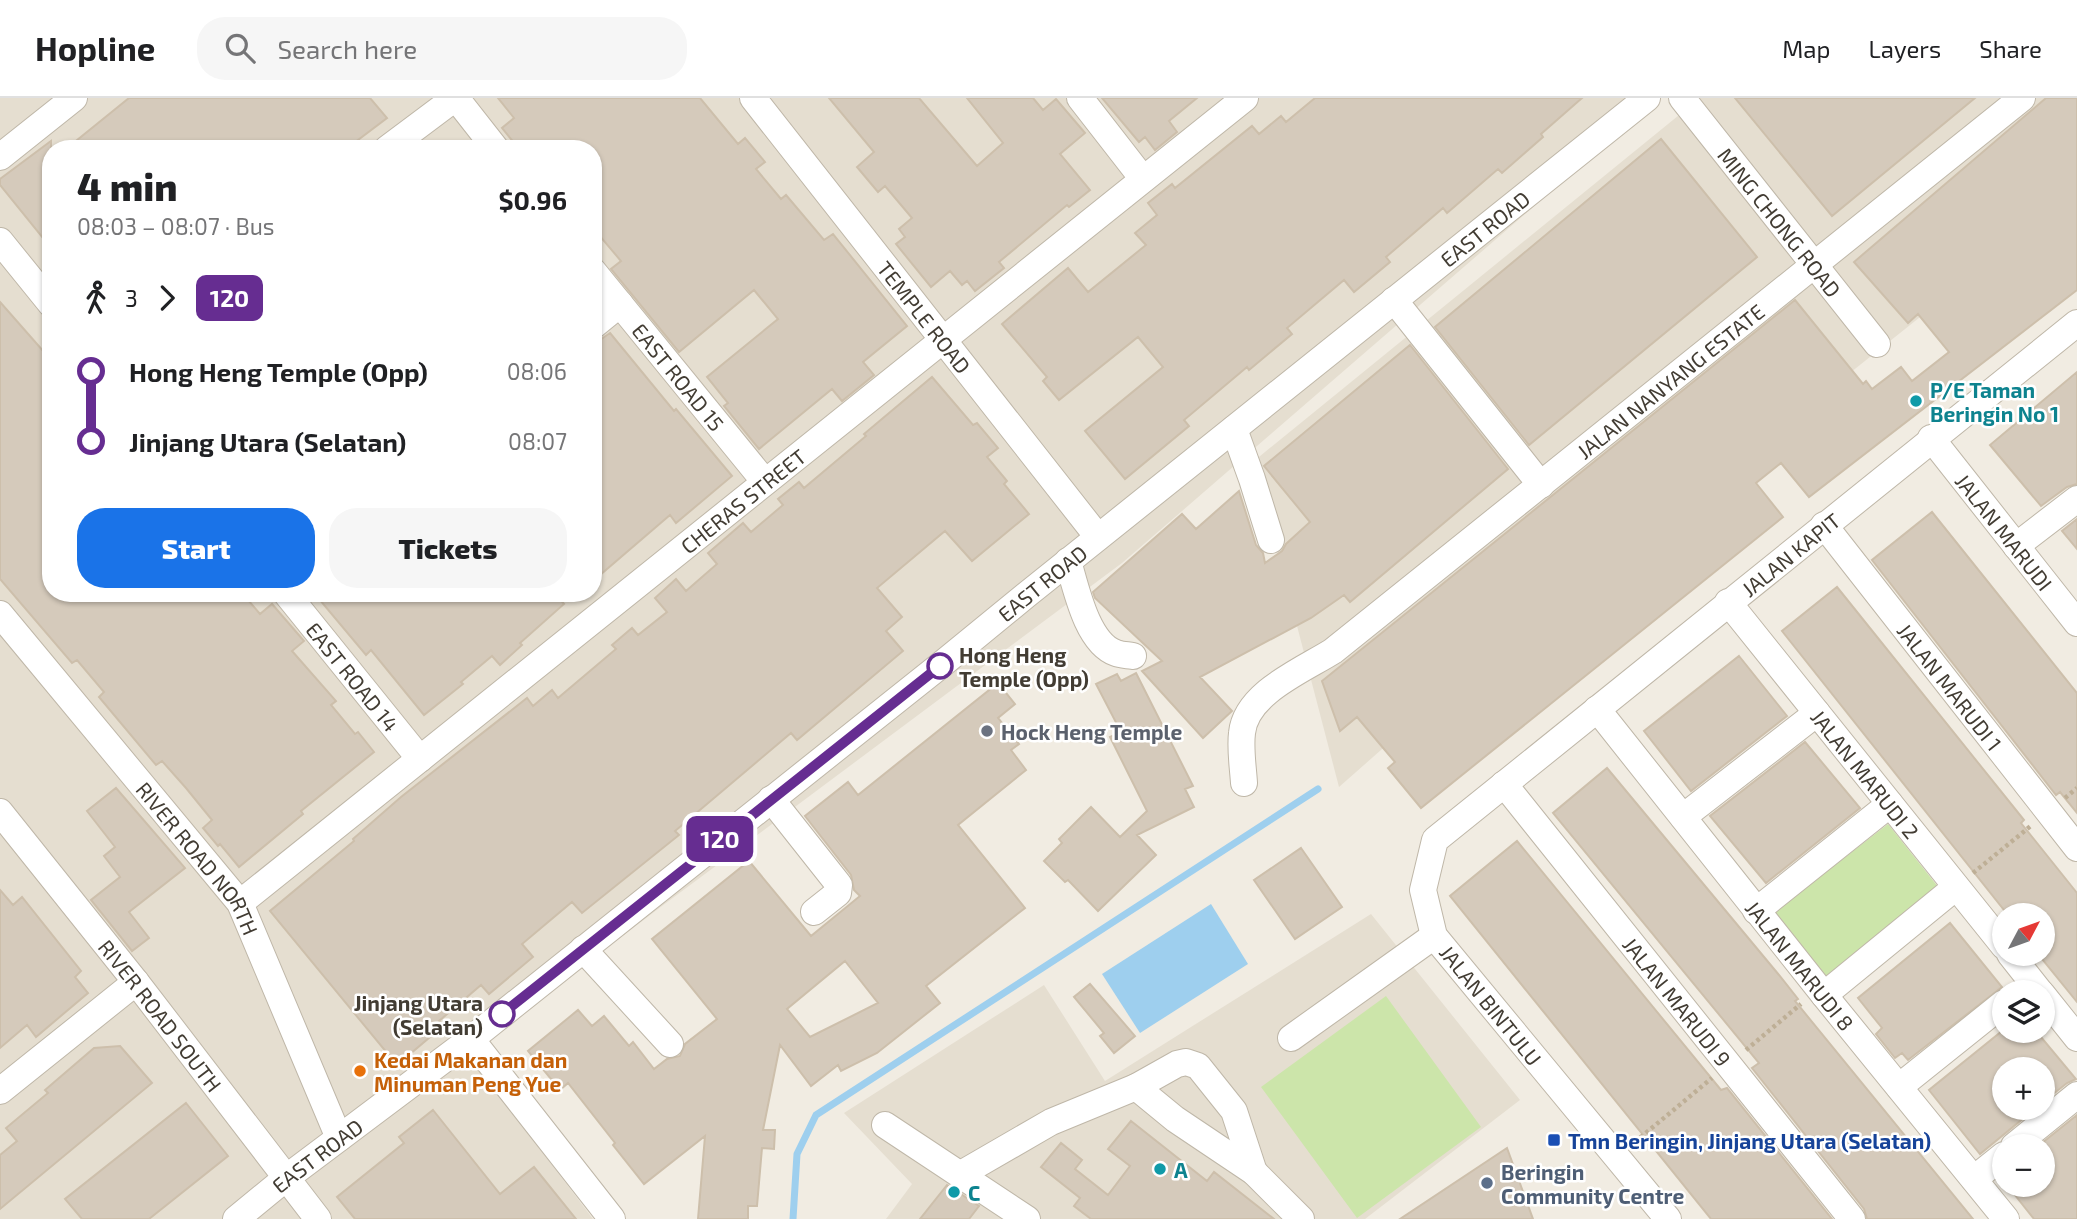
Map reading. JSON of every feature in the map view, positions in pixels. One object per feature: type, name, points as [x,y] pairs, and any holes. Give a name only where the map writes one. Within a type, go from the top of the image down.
[{"type":"street","points":[[0,156],[74,98]]},
{"type":"street","points":[[399,140],[455,98],[489,140]]},
{"type":"street","name":"TEMPLE ROAD","points":[[753,98],[1098,537]]},
{"type":"street","points":[[1080,98],[1143,179]]},
{"type":"street","name":"CHERAS STREET","points":[[240,903],[1245,98]]},
{"type":"street","name":"EAST ROAD","points":[[236,1219],[286,1178],[471,1039],[1647,98]]},
{"type":"street","name":"MING CHONG ROAD","points":[[1682,98],[1877,344]]},
{"type":"street","name":"JALAN NANYANG ESTATE","points":[[1244,783],[1242,732],[1249,714],[1262,697],[1333,651],[2022,98]]},
{"type":"street","points":[[0,241],[42,293]]},
{"type":"street","name":"EAST ROAD 15","points":[[602,282],[765,482]]},
{"type":"street","points":[[1394,300],[1541,485]]},
{"type":"street","points":[[602,319],[620,304]]},
{"type":"street","name":"JALAN KAPIT","points":[[1504,784],[2077,323]]},
{"type":"street","points":[[1234,429],[1270,540]]},
{"type":"street","name":"JALAN MARUDI","points":[[1931,439],[2077,623]]},
{"type":"street","points":[[2017,546],[2077,499]]},
{"type":"street","name":"JALAN MARUDI 1","points":[[1824,524],[2077,848]]},
{"type":"street","points":[[1068,561],[1089,626],[1100,641],[1114,653],[1133,656]]},
{"type":"street","name":"EAST ROAD 14","points":[[293,602],[420,759]]},
{"type":"street","name":"JALAN MARUDI 2","points":[[1728,602],[1992,931]]},
{"type":"street","name":"RIVER ROAD NORTH","points":[[0,614],[240,903],[339,1138]]},
{"type":"street","name":"JALAN MARUDI 8","points":[[1597,709],[1756,911],[2006,1219]]},
{"type":"street","points":[[1683,817],[1816,713]]},
{"type":"street","name":"JALAN BINTULU","points":[[1504,784],[1435,840],[1423,890],[1434,936],[1668,1219]]},
{"type":"street","name":"JALAN MARUDI 9","points":[[1504,784],[1852,1219]]},
{"type":"street","points":[[771,799],[839,886],[838,893],[814,912]]},
{"type":"street","points":[[1756,911],[1890,804]]},
{"type":"street","name":"RIVER ROAD SOUTH","points":[[0,812],[136,982],[318,1219]]},
{"type":"street","points":[[1824,995],[1956,887]]},
{"type":"street","points":[[1291,1038],[1434,936]]},
{"type":"street","points":[[583,949],[670,1044]]},
{"type":"street","points":[[0,1091],[136,982]]},
{"type":"street","points":[[1899,1087],[1992,1013]]},
{"type":"street","points":[[2055,1014],[2077,1038]]},
{"type":"street","points":[[471,1039],[612,1219]]},
{"type":"street","points":[[961,1174],[1051,1122],[1136,1087],[1177,1064],[1186,1062],[1198,1066],[1234,1111],[1254,1171]]},
{"type":"street","points":[[1136,1087],[1175,1119],[1254,1171],[1301,1219]]},
{"type":"street","points":[[2029,1134],[2077,1095]]},
{"type":"street","points":[[885,1125],[1027,1219]]},
{"type":"street","points":[[1974,1179],[1992,1165]]},
{"type":"path","points":[[1956,887],[2077,788]]},
{"type":"shaded area","points":[[0,98],[1659,98],[1122,563],[468,1054],[593,1219],[0,1219]]},
{"type":"shaded area","points":[[1700,98],[2077,98],[2077,192],[1423,713],[1339,787],[1254,461]]},
{"type":"shaded area","points":[[1371,914],[1520,1100],[1365,1219],[886,1219],[912,1184],[844,1113],[1044,985],[1105,1081]]},
{"type":"green space","points":[[1888,824],[1939,888],[1824,978],[1773,913]]},
{"type":"green space","points":[[1386,996],[1481,1127],[1357,1218],[1261,1087]]},
{"type":"water","points":[[1211,904],[1248,964],[1140,1033],[1102,974]]},
{"type":"building","points":[[129,98],[370,98],[387,118],[358,140],[77,140]]},
{"type":"building","points":[[498,98],[700,98],[738,144],[745,138],[765,162],[756,169],[781,199],[786,195],[824,240],[833,234],[907,326],[863,362],[874,375],[842,401],[832,389],[759,449],[724,406],[728,403],[707,377],[778,319],[754,290],[679,352],[611,269],[621,261],[602,239],[602,140],[512,140],[502,128],[514,118]]},
{"type":"building","points":[[829,98],[919,98],[977,166],[1003,143],[967,98],[1033,98],[1043,110],[1056,99],[1085,133],[1060,154],[1090,190],[1069,207],[1067,205],[999,262],[1004,268],[975,291],[967,281],[962,285],[950,271],[931,287],[896,244],[905,237],[899,229],[912,218],[885,186],[878,192],[857,167],[874,152]]},
{"type":"building","points":[[1102,98],[1197,98],[1169,121],[1177,132],[1155,150],[1145,137],[1139,142]]},
{"type":"building","points":[[1315,98],[1582,98],[1502,173],[1498,169],[1447,213],[1443,208],[1386,257],[1390,262],[1354,292],[1344,280],[1287,328],[1292,334],[1249,370],[1247,367],[1184,420],[1189,426],[1125,479],[1085,431],[1163,367],[1138,337],[1059,400],[1043,381],[1047,377],[1002,324],[1068,268],[1088,292],[1146,245],[1135,233],[1157,215],[1148,203],[1172,184],[1175,188],[1252,126],[1259,134],[1281,116],[1286,122]]},
{"type":"building","points":[[1735,98],[1975,98],[1832,216]]},
{"type":"building","points":[[2046,98],[2077,98],[2077,290],[1809,497],[1781,463],[1756,483],[1783,517],[1421,808],[1388,768],[1395,762],[1357,717],[1340,731],[1322,681],[1795,300],[1863,384],[1866,381],[1872,389],[1901,367],[1912,381],[1949,352],[1918,314],[1908,323],[1854,262]]},
{"type":"building","points":[[1661,139],[1757,257],[1529,445],[1435,327]]},
{"type":"building","points":[[42,148],[42,237],[0,185],[0,179]]},
{"type":"building","points":[[0,302],[42,350],[42,602],[250,602],[260,614],[272,604],[304,641],[292,651],[336,701],[331,705],[374,752],[301,811],[303,814],[239,867],[203,828],[212,820],[186,788],[162,761],[156,765],[99,697],[104,692],[77,660],[72,663],[0,579]]},
{"type":"building","points":[[610,333],[732,476],[676,523],[670,515],[602,573],[602,339]]},
{"type":"building","points":[[1410,345],[1508,469],[1350,602],[1344,595],[1311,618],[1200,677],[1232,711],[1203,738],[1142,671],[1162,661],[1095,598],[1093,592],[1182,514],[1196,529],[1239,491],[1256,545],[1263,553],[1265,563],[1282,551],[1310,522],[1264,466]]},
{"type":"building","points":[[2077,372],[2077,484],[2067,487],[2041,506],[1990,445]]},
{"type":"building","points":[[932,377],[973,425],[977,423],[998,448],[987,457],[1007,481],[1004,484],[1029,514],[972,561],[945,531],[877,588],[902,617],[886,631],[903,651],[797,740],[791,733],[675,831],[679,835],[582,913],[572,902],[522,944],[533,957],[489,994],[481,985],[439,1021],[443,1026],[397,1065],[270,911],[354,841],[353,839],[401,797],[527,698],[533,706],[552,690],[558,698],[616,649],[612,645],[632,628],[638,635],[667,612],[655,598],[676,579],[686,591],[717,564],[708,553],[743,523],[751,532],[783,505],[778,499],[799,482],[804,488]]},
{"type":"building","points":[[1932,512],[2077,693],[2077,813],[2060,792],[2056,795],[1872,560]]},
{"type":"building","points":[[2077,519],[2077,549],[2062,531]]},
{"type":"building","points":[[1837,587],[2024,820],[2021,823],[2077,893],[2077,1002],[2048,966],[2055,966],[2055,903],[1998,903],[1782,631]]},
{"type":"building","points":[[322,602],[564,604],[520,643],[522,645],[500,665],[492,656],[461,682],[463,684],[424,715],[371,650],[366,655]]},
{"type":"building","points":[[1739,656],[1787,716],[1691,791],[1644,731]]},
{"type":"building","points":[[1136,673],[1193,786],[1185,789],[1194,807],[1137,835],[1156,855],[1098,911],[1068,880],[1065,882],[1044,861],[1062,843],[1059,839],[1091,807],[1120,837],[1147,811],[1110,737],[1121,732],[1096,684],[1117,674],[1121,681]]},
{"type":"building","points":[[998,683],[1015,704],[998,718],[1019,744],[1011,750],[1026,770],[958,825],[1025,908],[926,986],[940,1003],[877,1053],[841,1071],[838,1065],[811,1086],[780,1045],[763,1130],[775,1130],[774,1149],[762,1148],[757,1206],[748,1206],[748,1219],[698,1219],[705,1136],[644,1184],[568,1083],[560,1090],[528,1051],[578,1010],[592,1026],[604,1016],[629,1046],[633,1042],[654,1069],[667,1059],[680,1056],[685,1044],[717,1019],[652,939],[749,861],[811,936],[860,896],[854,890],[851,875],[805,816],[848,782],[858,795]],"holes":[[[845,961],[878,1003],[810,1037],[787,1009]]]},
{"type":"building","points":[[1805,742],[1860,808],[1766,883],[1710,816]]},
{"type":"building","points":[[1607,768],[1779,975],[1798,999],[1795,1001],[1973,1219],[1867,1219],[1864,1209],[1752,1068],[1759,1063],[1553,813]]},
{"type":"building","points":[[116,788],[185,868],[129,912],[149,938],[132,951],[91,900],[120,877],[104,856],[115,847],[87,811]]},
{"type":"building","points":[[1517,841],[1721,1090],[1727,1088],[1832,1219],[1711,1219],[1450,896]]},
{"type":"building","points":[[1301,848],[1342,907],[1295,939],[1254,880]]},
{"type":"building","points":[[0,890],[13,905],[22,897],[81,971],[75,977],[88,993],[36,1037],[27,1025],[0,1048]]},
{"type":"building","points":[[1950,923],[1996,980],[1992,980],[1992,995],[1908,1060],[1902,1053],[1895,1058],[1876,1034],[1882,1028],[1858,998]]},
{"type":"building","points":[[1090,984],[1135,1036],[1114,1053],[1100,1036],[1104,1033],[1074,997]]},
{"type":"building","points":[[1992,1039],[1992,1043],[2046,1043],[2076,1079],[2055,1093],[2055,1057],[1992,1057],[1992,1120],[2021,1120],[2004,1134],[1992,1134],[1992,1144],[1980,1154],[1929,1090]]},
{"type":"building","points":[[120,1046],[152,1083],[0,1209],[0,1155],[17,1141],[6,1128],[48,1093],[45,1090],[94,1048]]},
{"type":"building","points":[[186,1103],[228,1156],[149,1219],[82,1219],[65,1199]]},
{"type":"building","points":[[433,1110],[500,1194],[534,1167],[576,1219],[355,1219],[337,1197],[404,1143],[399,1137]]},
{"type":"building","points":[[2077,1115],[2077,1219],[2034,1219],[2017,1197],[2055,1197],[2053,1134]]},
{"type":"building","name":"A","points":[[1131,1121],[1207,1181],[1214,1172],[1274,1219],[1091,1219],[1074,1206],[1080,1198],[1041,1167],[1061,1143],[1082,1160],[1075,1169],[1108,1195],[1130,1166],[1108,1149]]},
{"type":"building","name":"Beringin Community Centre","points":[[1507,1148],[1533,1219],[1400,1219]]},
{"type":"building","name":"C","points":[[947,1185],[979,1206],[969,1219],[920,1219]]},
{"type":"waterway","points":[[793,1219],[797,1154],[816,1115],[1318,789]]},
{"type":"bus line","name":"120","points":[[502,1014],[940,666]]},
{"type":"place","name":"P/E Taman Beringin No 1","points":[[1916,401]]},
{"type":"place","name":"Hong Heng Temple (Opp)","points":[[940,666]]},
{"type":"place","name":"Hock Heng Temple","points":[[987,731]]},
{"type":"place","name":"Jinjang Utara (Selatan)","points":[[502,1014]]},
{"type":"place","name":"Kedai Makanan dan Minuman Peng Yue","points":[[360,1071]]},
{"type":"place","name":"Tmn Beringin, Jinjang Utara (Selatan)","points":[[1554,1140]]},
{"type":"place","name":"A","points":[[1160,1169]]},
{"type":"place","name":"Beringin Community Centre","points":[[1487,1183]]},
{"type":"place","name":"C","points":[[954,1192]]}]
